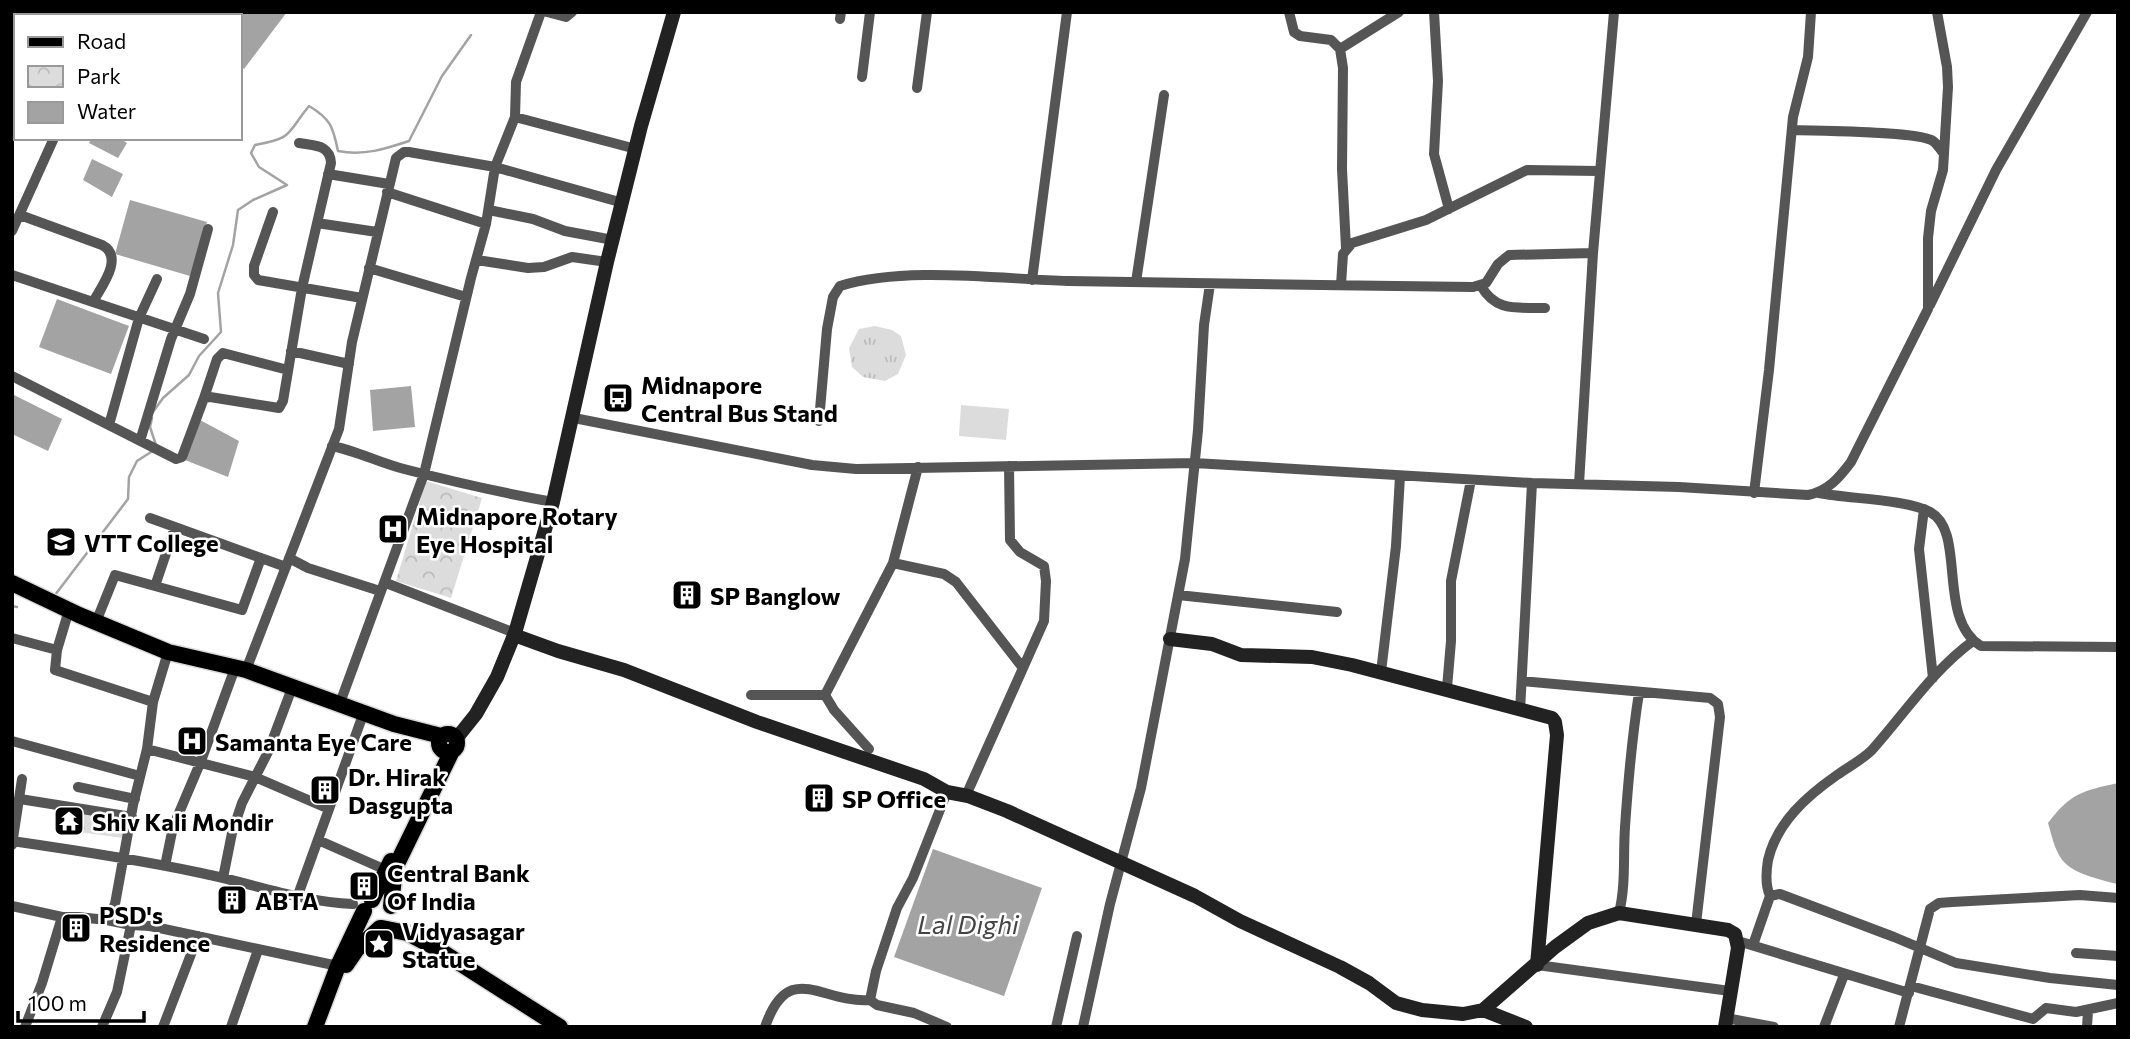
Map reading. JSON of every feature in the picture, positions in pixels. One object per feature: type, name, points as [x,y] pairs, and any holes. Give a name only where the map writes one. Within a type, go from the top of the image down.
[{"type":"main road","points":[[12,583],[168,652],[241,669],[340,703],[446,745]]},
{"type":"main road","points":[[314,1027],[363,905],[386,870],[446,745]]},
{"type":"main road","points":[[323,1027],[348,961],[357,949],[388,925],[396,868],[446,745]]},
{"type":"main road","points":[[363,905],[383,899],[407,933]]},
{"type":"main road","points":[[363,905],[368,924],[407,933],[436,948],[560,1027]]},
{"type":"street","points":[[340,703],[424,474],[486,224],[495,167],[515,117],[516,82],[541,12]]},
{"type":"street","points":[[547,12],[566,17],[572,12]]},
{"type":"street","points":[[446,745],[476,714],[498,677],[515,634],[553,502],[607,262],[662,46],[674,12]]},
{"type":"street","points":[[862,77],[870,12]]},
{"type":"street","points":[[917,88],[928,12]]},
{"type":"street","points":[[1032,279],[1067,12]]},
{"type":"street","points":[[1289,12],[1294,32],[1300,36],[1331,40],[1340,49],[1343,68],[1342,169],[1346,248],[1341,264],[1341,285]]},
{"type":"street","points":[[1340,49],[1399,12]]},
{"type":"street","points":[[1434,12],[1438,81],[1434,154],[1449,209]]},
{"type":"street","points":[[1579,484],[1599,171],[1614,12]]},
{"type":"street","points":[[1754,493],[1769,370],[1791,130],[1808,57],[1811,12]]},
{"type":"street","points":[[1928,309],[1928,238],[1931,211],[1943,170],[1948,76],[1937,12]]},
{"type":"street","points":[[1819,493],[1840,477],[1851,462],[1996,170],[2087,12]]},
{"type":"street","points":[[1136,282],[1164,95]]},
{"type":"street","points":[[515,117],[636,149]]},
{"type":"street","points":[[1791,130],[1875,133],[1927,139],[1932,140],[1944,154]]},
{"type":"street","points":[[12,231],[53,140]]},
{"type":"street","points":[[204,398],[279,408],[283,401],[302,288],[331,163],[328,151],[324,148],[299,143]]},
{"type":"street","points":[[165,866],[173,827],[288,563],[332,446],[342,415],[362,299],[396,158],[404,152],[495,167],[623,203]]},
{"type":"street","points":[[1346,248],[1360,240],[1426,220],[1527,170],[1599,171]]},
{"type":"street","points":[[328,174],[388,188],[486,224]]},
{"type":"street","points":[[489,211],[533,219],[578,234],[613,240]]},
{"type":"street","points":[[273,212],[256,258],[254,275],[258,280],[362,299]]},
{"type":"street","points":[[20,215],[110,250],[110,270],[93,302]]},
{"type":"street","points":[[317,222],[377,232]]},
{"type":"street","points":[[140,441],[174,330],[190,294],[208,229]]},
{"type":"street","points":[[819,421],[827,329],[833,297],[840,286],[864,278],[929,275],[1210,284],[1480,286],[1486,283],[1503,258],[1509,255],[1593,253]]},
{"type":"street","points":[[477,260],[537,268],[572,257],[607,262]]},
{"type":"street","points":[[369,268],[466,298]]},
{"type":"street","points":[[12,275],[204,339]]},
{"type":"street","points":[[109,425],[139,318],[157,279]]},
{"type":"street","points":[[1083,1027],[1141,788],[1185,559],[1204,325],[1210,284]]},
{"type":"street","points":[[1480,286],[1486,296],[1498,305],[1545,308]]},
{"type":"street","points":[[291,351],[349,363]]},
{"type":"street","points":[[12,376],[176,459],[183,457],[218,359],[223,353],[288,370]]},
{"type":"street","points":[[573,418],[812,465],[856,469],[1194,463],[1532,483],[1679,487],[1808,495],[1819,493],[1924,509],[1933,513],[1943,524],[1961,625],[1973,641],[1981,646],[2118,647]]},
{"type":"street","points":[[332,446],[487,490],[553,502]]},
{"type":"street","points":[[968,796],[1044,621],[1044,566],[1020,552],[1010,540],[1009,466]]},
{"type":"street","points":[[825,695],[893,563],[918,467]]},
{"type":"street","points":[[1381,672],[1396,546],[1400,476]]},
{"type":"street","points":[[1447,688],[1451,641],[1451,581],[1471,480]]},
{"type":"street","points":[[1520,711],[1532,483]]},
{"type":"street","points":[[1924,509],[1919,549],[1933,678]]},
{"type":"street","points":[[150,518],[261,558],[383,587],[558,651],[624,670],[757,722],[924,779],[947,792],[968,796],[1121,862],[1307,950],[1370,983],[1396,1003],[1449,1013],[1463,1014],[1483,1010],[1555,947],[1588,923],[1619,913],[1696,924],[1735,934],[1738,940],[1725,1022],[1774,1027]]},
{"type":"street","points":[[155,586],[175,527]]},
{"type":"street","points":[[96,622],[115,575],[242,610],[261,558]]},
{"type":"street","points":[[893,563],[944,574],[956,582],[1023,668]]},
{"type":"street","points":[[1178,595],[1337,612]]},
{"type":"street","points":[[69,610],[57,650],[55,670],[153,702]]},
{"type":"street","points":[[12,638],[57,650]]},
{"type":"street","points":[[1170,639],[1212,644],[1241,655],[1312,657],[1447,688],[1552,718],[1557,735],[1537,965]]},
{"type":"street","points":[[1753,945],[1770,896],[1766,882],[1770,852],[1787,818],[1825,783],[1869,753],[1951,657],[1973,641]]},
{"type":"street","points":[[107,920],[115,904],[147,749],[153,702],[168,652]]},
{"type":"street","points":[[1522,681],[1715,700],[1720,709],[1696,924]]},
{"type":"street","points":[[223,878],[242,803],[268,752],[292,688]]},
{"type":"street","points":[[1619,913],[1639,693]]},
{"type":"street","points":[[751,695],[825,695]]},
{"type":"street","points":[[825,695],[834,710],[869,749]]},
{"type":"street","points":[[298,895],[364,712]]},
{"type":"street","points":[[12,741],[140,776]]},
{"type":"street","points":[[147,749],[255,777],[329,810]]},
{"type":"street","points":[[22,779],[12,842],[123,857],[329,902],[363,905]]},
{"type":"street","points":[[78,787],[135,799]]},
{"type":"street","points":[[870,1000],[876,971],[897,908],[913,878],[947,792]]},
{"type":"street","points":[[20,799],[132,817]]},
{"type":"street","points":[[318,840],[386,870]]},
{"type":"street","points":[[1770,896],[1780,894],[1956,963],[2050,978],[2118,985]]},
{"type":"street","points":[[1899,1027],[1930,909],[1939,903],[2080,895],[2118,898]]},
{"type":"street","points":[[12,906],[62,917],[107,920],[198,936],[338,966]]},
{"type":"street","points":[[25,1027],[42,984],[62,917]]},
{"type":"street","points":[[102,1027],[117,992],[131,925]]},
{"type":"street","points":[[163,1027],[198,936]]},
{"type":"street","points":[[1056,1027],[1077,936]]},
{"type":"street","points":[[1738,940],[1844,975],[2029,1018],[2037,1017],[2046,1008],[2076,1012],[2118,1003]]},
{"type":"street","points":[[231,1027],[258,950]]},
{"type":"street","points":[[2076,953],[2118,956]]},
{"type":"street","points":[[1537,965],[1730,991]]},
{"type":"street","points":[[1824,1027],[1844,975]]},
{"type":"street","points":[[765,1027],[778,998],[790,990],[801,988],[858,1001],[870,1000],[877,1005],[914,1013],[947,1027]]},
{"type":"street","points":[[1483,1010],[1526,1027]]},
{"type":"street","points":[[2087,1027],[2088,1011]]},
{"type":"green space","points":[[875,326],[892,330],[901,336],[906,355],[898,374],[885,381],[863,377],[852,367],[849,348],[859,329]]},
{"type":"green space","points":[[961,405],[1009,409],[1006,440],[959,436]]},
{"type":"green space","points":[[426,481],[482,498],[451,598],[396,581]]},
{"type":"green space","points":[[82,807],[127,815],[123,838],[79,832]]},
{"type":"water","points":[[287,12],[244,69],[242,14],[206,14]]},
{"type":"water","points":[[91,140],[122,140],[127,143],[118,158],[89,143]]},
{"type":"water","points":[[92,159],[123,174],[112,197],[83,180]]},
{"type":"water","points":[[130,200],[207,222],[190,276],[115,254]]},
{"type":"water","points":[[57,299],[129,326],[111,374],[39,347]]},
{"type":"water","points":[[411,386],[415,427],[373,431],[370,390]]},
{"type":"water","points":[[12,394],[62,419],[48,451],[12,434]]},
{"type":"water","points":[[200,420],[239,441],[228,477],[185,460]]},
{"type":"water","points":[[2118,783],[2118,884],[2083,874],[2066,864],[2057,850],[2048,823],[2064,805],[2078,795]]},
{"type":"water","name":"Lal Dighi","points":[[933,849],[1042,888],[1004,996],[894,957]]},
{"type":"waterway","points":[[153,412],[163,398],[189,375],[199,356],[221,332],[218,293],[233,245],[238,210],[287,185],[259,167],[251,153],[255,145],[283,137],[309,106],[330,124],[338,151],[366,152],[409,141],[442,76],[471,35]]},
{"type":"waterway","points":[[152,418],[150,427],[156,445]]},
{"type":"waterway","points":[[55,595],[128,499],[129,477],[137,461],[154,450]]},
{"type":"waterway","points":[[12,606],[17,607]]},
{"type":"place","name":"Midnapore Central Bus Stand","points":[[618,398]]},
{"type":"place","name":"Midnapore Rotary Eye Hospital","points":[[393,529]]},
{"type":"place","name":"VTT College","points":[[61,542]]},
{"type":"place","name":"SP Banglow","points":[[687,595]]},
{"type":"place","name":"Samanta Eye Care","points":[[192,741]]},
{"type":"place","name":"Dr. Hirak Dasgupta","points":[[325,790]]},
{"type":"place","name":"SP Office","points":[[819,798]]},
{"type":"place","name":"Shiv Kali Mondir","points":[[69,821]]},
{"type":"place","name":"Central Bank Of India","points":[[364,886]]},
{"type":"place","name":"ABTA","points":[[232,900]]},
{"type":"place","name":"PSD's Residence","points":[[76,928]]},
{"type":"place","name":"Vidyasagar Statue","points":[[379,944]]}]
